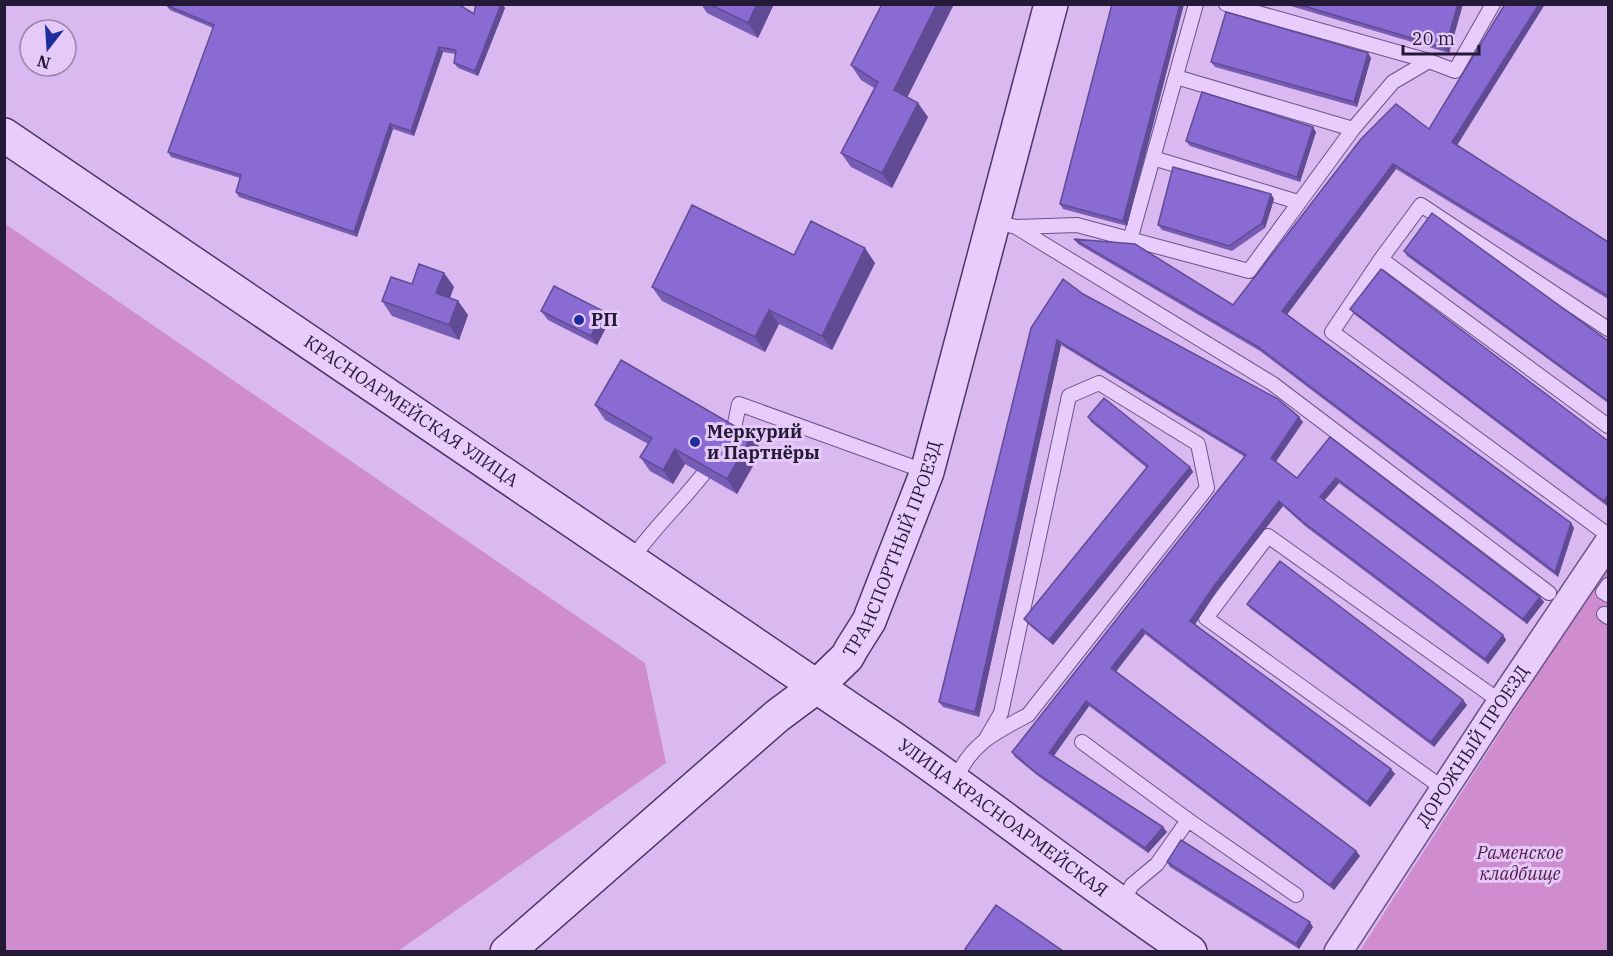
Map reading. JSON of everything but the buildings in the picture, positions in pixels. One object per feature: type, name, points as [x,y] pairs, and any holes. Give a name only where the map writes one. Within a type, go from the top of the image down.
[{"type":"main road","name":"ТРАНСПОРТНЫЙ ПРОЕЗД","points":[[507,951],[777,716],[816,687],[847,657],[869,621],[927,472],[1004,224],[1051,4]]},
{"type":"main road","name":"КРАСНОАРМЕЙСКАЯ УЛИЦА","points":[[4,135],[632,559],[816,687]]},
{"type":"main road","name":"УЛИЦА КРАСНОАРМЕЙСКАЯ","points":[[816,687],[955,781],[1121,905],[1190,951]]},
{"type":"street","name":"ДОРОЖНЫЙ ПРОЕЗД","points":[[1338,951],[1608,543]]},
{"type":"lane","points":[[1130,240],[1196,4]]},
{"type":"lane","points":[[1226,4],[1429,61],[1455,71],[1493,4]]},
{"type":"lane","points":[[1004,224],[1077,225],[1249,271],[1353,129],[1393,82],[1429,61]]},
{"type":"lane","points":[[1176,77],[1353,129]]},
{"type":"lane","points":[[1153,159],[1298,202]]},
{"type":"lane","points":[[1608,329],[1421,205],[1332,332],[1608,535]]},
{"type":"lane","points":[[1004,224],[1273,384],[1550,593]]},
{"type":"lane","points":[[1381,259],[1608,426]]},
{"type":"lane","points":[[955,781],[960,768],[987,737],[1001,713],[1069,396],[1099,383],[1198,444],[1207,488],[1028,715],[987,737]]},
{"type":"lane","points":[[632,559],[642,544],[704,474],[733,433],[739,404],[927,472]]},
{"type":"lane","points":[[1444,789],[1206,618],[1268,536],[1501,702]]},
{"type":"lane","points":[[1608,585],[1604,592],[1608,595]]},
{"type":"lane","points":[[1082,741],[1188,820],[1296,896]]},
{"type":"lane","points":[[1121,905],[1132,885],[1157,864],[1188,820]]},
{"type":"green space","points":[[4,223],[645,663],[666,763],[398,951],[5,951]]},
{"type":"green space","name":"Раменское кладбище","points":[[1608,563],[1608,951],[1359,952],[1584,602]]},
{"type":"place","name":"РП","points":[[579,320]]},
{"type":"place","name":"Меркурий и Партнёры","points":[[695,442]]}]
